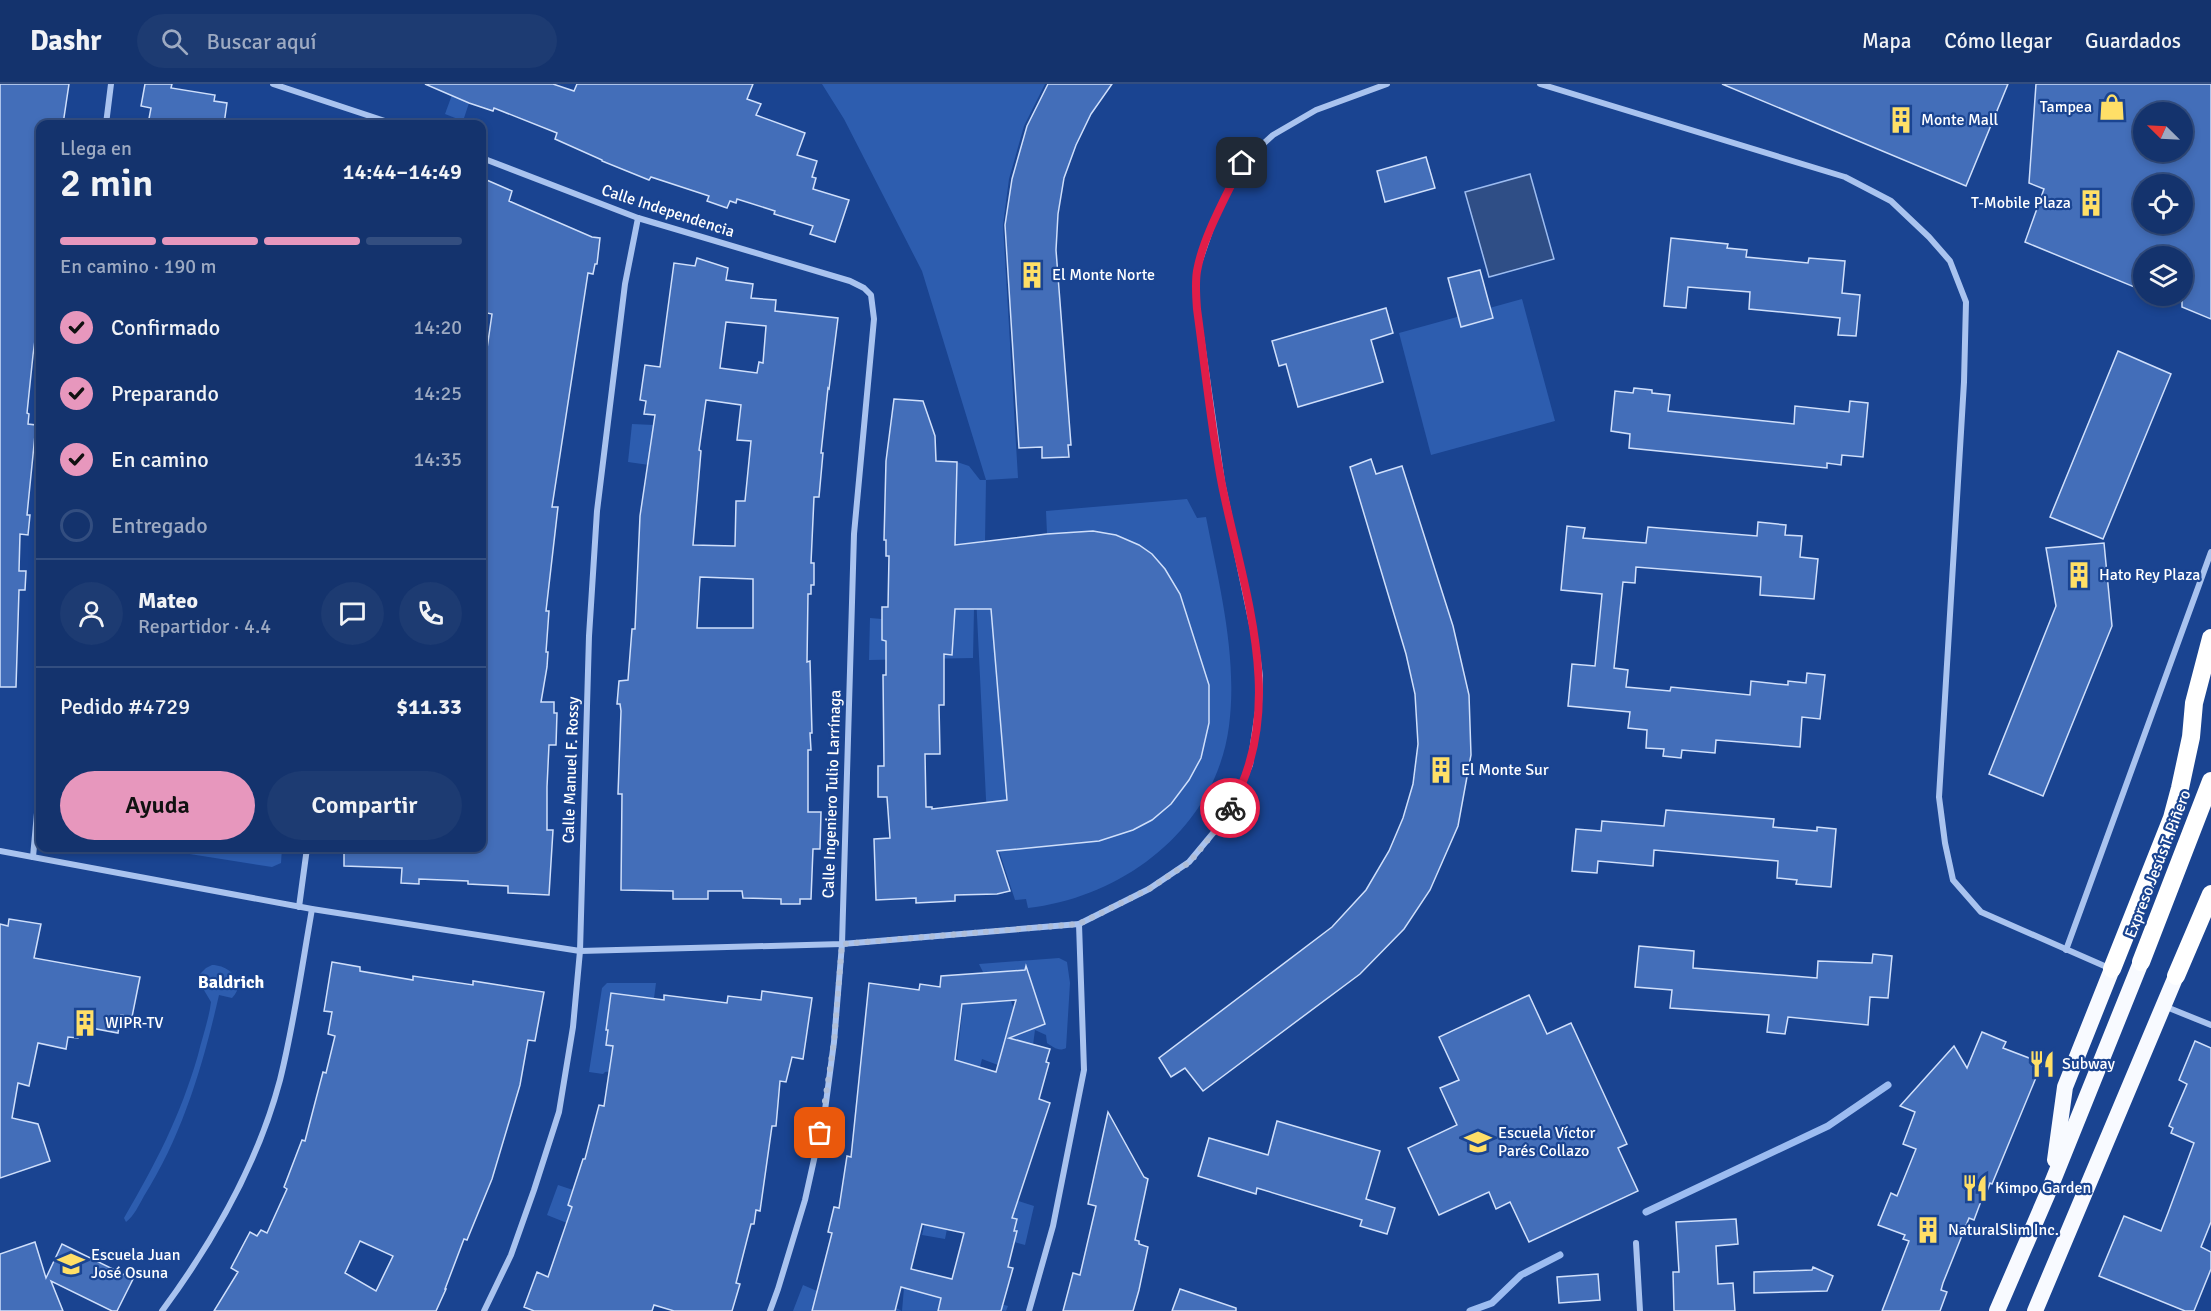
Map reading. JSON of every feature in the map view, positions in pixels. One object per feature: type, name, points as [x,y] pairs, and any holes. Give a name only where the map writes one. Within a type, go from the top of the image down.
[{"type":"highway","points":[[2050,1188],[2065,1087],[2172,818],[2181,788],[2191,737],[2194,703],[2211,638]]},
{"type":"highway","name":"Expreso Jesús T. Piñero","points":[[2141,962],[2211,781]]},
{"type":"highway","points":[[2035,1311],[2210,898]]},
{"type":"highway","points":[[1997,1311],[2050,1188],[2141,962]]},
{"type":"street","points":[[106,120],[111,84]]},
{"type":"street","points":[[273,84],[381,120]]},
{"type":"street","points":[[0,851],[299,907],[580,951],[842,944],[1079,924],[1149,889],[1190,862],[1219,826],[1250,765],[1256,736],[1260,676],[1255,639],[1222,482],[1197,309],[1197,269],[1213,222],[1242,163],[1273,135],[1316,110],[1387,84]]},
{"type":"street","points":[[1540,84],[1845,177],[1891,201],[1929,237],[1950,261],[1966,302],[1964,382],[1939,796],[1945,843],[1953,880],[1981,912],[2112,969]]},
{"type":"street","name":"Calle Independencia","points":[[486,160],[638,218],[850,281]]},
{"type":"street","name":"Calle Manuel F. Rossy","points":[[484,1311],[511,1255],[559,1112],[573,1027],[580,951],[588,647],[597,511],[625,284],[638,218]]},
{"type":"street","name":"Calle Ingeniero Tulio Larrínaga","points":[[770,1311],[805,1200],[825,1110],[834,1042],[842,944],[854,534],[874,319],[871,295],[864,288],[850,281]]},
{"type":"street","points":[[2066,950],[2211,552]]},
{"type":"street","points":[[33,857],[36,824]]},
{"type":"street","points":[[299,907],[306,852]]},
{"type":"street","points":[[162,1311],[198,1260],[219,1224],[254,1153],[269,1115],[280,1080],[289,1037],[312,909]]},
{"type":"street","points":[[1029,1311],[1053,1226],[1084,1070],[1079,924]]},
{"type":"street","points":[[2164,1006],[2211,1025]]},
{"type":"street","points":[[1636,1243],[1640,1311]]},
{"type":"shaded area","points":[[456,84],[469,103],[463,120],[445,114]]},
{"type":"shaded area","points":[[822,84],[1045,84],[1024,126],[1009,179],[1003,225],[1018,478],[986,480],[922,271],[844,119]]},
{"type":"shaded area","points":[[1530,174],[1554,259],[1489,277],[1465,192]]},
{"type":"shaded area","points":[[1522,299],[1555,421],[1431,455],[1399,333]]},
{"type":"shaded area","points":[[632,424],[654,425],[649,465],[628,462]]},
{"type":"shaded area","points":[[957,462],[969,466],[980,480],[986,480],[985,542],[1047,534],[1046,511],[1187,499],[1197,518],[1206,517],[1229,647],[1231,700],[1229,726],[1221,762],[1206,796],[1185,825],[1160,851],[1131,872],[1098,889],[1064,901],[1028,908],[1026,899],[1015,900],[988,817],[975,575],[948,561],[955,536]]},
{"type":"shaded area","points":[[936,608],[974,609],[973,658],[869,660],[870,618],[882,619],[882,640],[929,654],[952,655],[954,633],[936,632]]},
{"type":"shaded area","points":[[177,852],[282,852],[281,863],[272,867]]},
{"type":"shaded area","points":[[1059,958],[1067,962],[1070,983],[1066,1048],[1058,1049],[1047,1043],[1046,1035],[1035,1030],[1033,1045],[998,1065],[982,1059],[980,1067],[957,1061],[964,995],[975,1003],[1011,1001],[1022,1033],[1045,1024],[1027,970],[985,976],[979,964]]},
{"type":"shaded area","points":[[212,965],[230,971],[237,981],[236,992],[232,998],[219,995],[199,1073],[181,1124],[158,1172],[136,1210],[126,1222],[124,1218],[166,1139],[191,1078],[211,1002],[198,976]]},
{"type":"shaded area","points":[[607,983],[656,983],[645,1067],[603,1074],[589,1072],[602,988]]},
{"type":"shaded area","points":[[935,1178],[964,1184],[1034,1206],[1025,1245],[1014,1242],[1017,1220],[938,1227],[947,1229],[945,1239],[922,1235]]},
{"type":"shaded area","points":[[558,1185],[573,1190],[568,1205],[572,1207],[567,1223],[547,1215]]},
{"type":"shaded area","points":[[871,1265],[905,1288],[918,1292],[921,1283],[1008,1306],[1006,1311],[939,1308],[938,1311],[902,1311],[793,1311],[803,1285],[817,1291],[864,1302]],"holes":[[[882,1284],[904,1288],[902,1311],[896,1308]]]},
{"type":"building","points":[[0,84],[69,84],[64,120],[36,120],[36,333],[27,413],[29,414],[28,424],[36,425],[27,515],[30,515],[28,535],[20,534],[19,571],[26,571],[25,590],[19,590],[16,687],[0,687]]},
{"type":"building","points":[[145,84],[172,84],[171,88],[215,95],[214,101],[227,103],[225,120],[149,120],[151,108],[141,106]]},
{"type":"building","points":[[425,84],[553,84],[574,91],[577,84],[753,84],[747,99],[761,104],[756,115],[805,133],[797,155],[817,161],[812,177],[816,178],[813,189],[849,200],[835,242],[810,234],[813,226],[774,214],[775,211],[737,199],[736,203],[730,201],[727,208],[707,201],[709,196],[651,177],[649,180],[555,139],[557,133],[494,108],[493,111],[469,103]]},
{"type":"building","name":"El Monte Norte","points":[[1048,84],[1112,84],[1091,114],[1064,178],[1058,214],[1056,250],[1071,445],[1068,445],[1069,457],[1042,458],[1042,447],[1019,448],[1005,225],[1012,179],[1027,126]]},
{"type":"building","name":"Monte Mall","points":[[1722,84],[2008,84],[1966,186]]},
{"type":"building","name":"T-Mobile Plaza","points":[[2036,84],[2211,84],[2211,319],[2182,307],[2193,306],[2193,246],[2133,246],[2133,286],[2025,242],[2044,189],[2029,183]]},
{"type":"building","points":[[1426,157],[1435,188],[1385,202],[1377,171]]},
{"type":"building","points":[[486,180],[512,191],[509,201],[592,237],[600,238],[597,264],[595,264],[593,274],[588,273],[552,507],[558,507],[546,611],[549,611],[547,667],[541,702],[554,702],[554,713],[557,713],[556,745],[549,745],[547,787],[547,830],[553,830],[549,895],[508,893],[508,886],[468,884],[468,881],[419,879],[419,884],[401,883],[402,868],[344,866],[344,852],[486,852],[486,355],[492,314],[486,313]]},
{"type":"building","points":[[1671,238],[1728,244],[1727,248],[1747,250],[1746,257],[1808,263],[1809,258],[1845,261],[1842,293],[1860,295],[1856,336],[1838,335],[1840,318],[1749,309],[1750,292],[1688,287],[1686,308],[1664,306]]},
{"type":"building","points":[[697,258],[728,268],[726,280],[753,284],[751,298],[776,300],[775,311],[838,318],[821,453],[823,453],[819,497],[814,497],[811,563],[814,563],[814,585],[811,585],[811,594],[808,594],[807,662],[810,661],[812,733],[810,733],[811,750],[808,750],[808,812],[821,812],[820,849],[813,849],[811,899],[800,899],[800,904],[781,904],[781,899],[743,898],[742,891],[708,891],[708,899],[673,899],[673,891],[621,890],[622,794],[618,794],[621,711],[620,704],[617,704],[619,681],[628,680],[632,629],[635,629],[640,516],[655,415],[644,414],[646,401],[640,400],[645,365],[660,367],[674,263],[695,266]],"holes":[[[726,322],[766,326],[763,363],[759,362],[757,373],[720,368]],[[706,400],[741,405],[737,440],[751,441],[745,501],[736,501],[735,546],[693,545],[701,451],[699,450]],[[700,577],[753,579],[753,628],[697,628]]]},
{"type":"building","points":[[1480,270],[1493,318],[1461,327],[1448,278]]},
{"type":"building","points":[[1386,308],[1393,333],[1371,340],[1383,382],[1298,407],[1286,364],[1279,366],[1272,341]]},
{"type":"building","points":[[2118,351],[2171,374],[2103,539],[2050,517]]},
{"type":"building","points":[[1634,388],[1670,395],[1668,411],[1794,424],[1795,406],[1849,412],[1850,401],[1868,403],[1863,457],[1842,455],[1841,465],[1827,463],[1827,468],[1629,448],[1630,434],[1611,431],[1615,391],[1633,393]]},
{"type":"building","points":[[894,399],[923,401],[935,436],[936,461],[957,462],[955,545],[1093,531],[1116,535],[1139,545],[1152,554],[1165,569],[1180,594],[1209,685],[1209,723],[1201,758],[1189,780],[1171,804],[1152,820],[1133,830],[1099,841],[997,851],[1010,891],[997,894],[955,895],[955,901],[916,903],[916,898],[876,900],[874,839],[890,838],[887,797],[878,797],[878,766],[884,766],[883,675],[886,675],[886,641],[882,640],[882,607],[888,607],[889,556],[886,556],[886,540],[884,540],[886,461]],"holes":[[[955,609],[991,609],[1007,800],[932,809],[932,807],[926,807],[925,754],[940,754],[939,705],[944,705],[944,654],[952,655]]]},
{"type":"building","name":"El Monte Sur","points":[[1371,459],[1376,474],[1402,466],[1453,626],[1469,695],[1471,755],[1458,826],[1430,890],[1404,929],[1360,974],[1203,1091],[1185,1068],[1171,1077],[1159,1058],[1332,927],[1366,890],[1389,851],[1403,818],[1413,784],[1418,744],[1415,694],[1406,654],[1350,467]]},
{"type":"building","points":[[1758,522],[1786,525],[1785,535],[1802,536],[1800,557],[1818,559],[1814,599],[1760,595],[1761,577],[1636,567],[1635,583],[1623,582],[1614,668],[1628,670],[1626,687],[1670,691],[1671,687],[1750,695],[1751,681],[1788,685],[1788,681],[1806,683],[1807,673],[1825,675],[1820,719],[1802,717],[1800,747],[1716,740],[1715,753],[1682,750],[1681,758],[1663,756],[1664,749],[1646,748],[1647,730],[1628,728],[1630,712],[1568,706],[1572,664],[1595,666],[1602,594],[1561,590],[1567,526],[1585,528],[1583,538],[1646,543],[1648,527],[1757,536]]},
{"type":"building","points":[[2104,543],[2112,626],[2043,796],[1989,774],[2056,606],[2046,548]]},
{"type":"building","points":[[1666,810],[1774,819],[1773,827],[1817,831],[1817,827],[1836,829],[1831,887],[1796,884],[1797,880],[1777,878],[1778,861],[1654,850],[1653,866],[1598,861],[1597,873],[1572,871],[1576,829],[1601,831],[1602,821],[1664,826]]},
{"type":"building","name":"WIPR-TV","points":[[9,919],[41,924],[34,958],[140,977],[132,1017],[121,1015],[118,1033],[80,1026],[78,1038],[68,1037],[66,1049],[38,1043],[29,1086],[18,1083],[12,1118],[38,1124],[50,1161],[0,1178],[0,924],[8,926]]},
{"type":"building","points":[[1639,946],[1694,951],[1693,968],[1817,978],[1818,961],[1872,963],[1873,954],[1892,956],[1888,998],[1870,997],[1868,1025],[1788,1017],[1785,1034],[1767,1032],[1769,1015],[1670,1008],[1672,990],[1635,987]]},
{"type":"building","points":[[332,962],[360,967],[360,971],[413,980],[413,976],[473,985],[473,981],[544,992],[535,1041],[528,1040],[520,1085],[492,1179],[467,1240],[464,1239],[436,1311],[214,1311],[238,1272],[231,1268],[250,1232],[257,1236],[261,1230],[267,1233],[287,1189],[284,1187],[302,1140],[305,1141],[335,1036],[328,1034],[332,1012],[324,1011]],"holes":[[[360,1241],[393,1256],[376,1291],[345,1273]]]},
{"type":"building","points":[[1026,966],[1045,1024],[1009,1038],[1050,1049],[1046,1062],[1049,1063],[1039,1099],[1050,1103],[1012,1218],[1017,1219],[1014,1231],[1017,1231],[1008,1267],[1013,1268],[1001,1311],[938,1311],[941,1298],[901,1287],[895,1311],[812,1311],[832,1233],[828,1232],[834,1207],[839,1208],[847,1156],[851,1157],[869,983],[919,990],[920,984],[940,987],[941,976],[1025,970]],"holes":[[[1016,1000],[996,1072],[955,1060],[962,1004]],[[922,1224],[964,1233],[952,1279],[911,1269]]]},
{"type":"building","points":[[762,991],[812,998],[803,1059],[792,1057],[786,1082],[780,1081],[776,1126],[772,1126],[760,1211],[756,1210],[754,1224],[751,1224],[736,1283],[740,1284],[732,1311],[674,1311],[654,1305],[652,1311],[534,1311],[524,1307],[537,1272],[548,1277],[572,1207],[568,1205],[583,1159],[585,1159],[599,1105],[604,1106],[613,1046],[606,1045],[611,993],[664,1000],[664,995],[727,1003],[728,996],[761,1000]]},
{"type":"building","points":[[1529,995],[1547,1034],[1571,1023],[1627,1144],[1618,1148],[1638,1191],[1529,1242],[1510,1202],[1496,1209],[1489,1192],[1439,1215],[1408,1148],[1457,1125],[1440,1088],[1459,1080],[1439,1037]]},
{"type":"building","points":[[1982,1032],[2006,1042],[2003,1048],[2042,1063],[1992,1184],[1990,1183],[1986,1194],[1984,1193],[1974,1220],[1969,1218],[1943,1283],[1941,1290],[1947,1292],[1940,1311],[1882,1311],[1909,1241],[1903,1239],[1905,1235],[1878,1225],[1891,1193],[1897,1196],[1916,1149],[1903,1144],[1915,1112],[1900,1106],[1954,1046],[1967,1068]]},
{"type":"building","points":[[2195,1041],[2211,1048],[2211,1222],[2201,1247],[2211,1252],[2211,1269],[2194,1311],[2185,1311],[2099,1276],[2124,1216],[2161,1231],[2194,1143],[2171,1133],[2173,1128],[2169,1126],[2187,1084],[2179,1080]]},
{"type":"building","points":[[1108,1112],[1144,1177],[1148,1179],[1135,1240],[1148,1247],[1139,1290],[1133,1311],[1063,1311],[1073,1273],[1080,1275],[1096,1206],[1088,1204]]},
{"type":"building","points":[[1277,1121],[1380,1151],[1366,1199],[1395,1208],[1387,1234],[1360,1226],[1362,1220],[1257,1188],[1256,1194],[1198,1176],[1209,1138],[1268,1155]]},
{"type":"building","points":[[1736,1219],[1738,1244],[1716,1246],[1718,1284],[1733,1283],[1735,1311],[1674,1311],[1673,1272],[1679,1272],[1676,1222]]},
{"type":"building","name":"Escuela Juan José Osuna","points":[[35,1242],[46,1278],[62,1244],[133,1279],[117,1311],[112,1311],[51,1281],[63,1311],[0,1311],[0,1254]]},
{"type":"building","points":[[1813,1267],[1833,1276],[1827,1291],[1754,1293],[1754,1272],[1812,1270]]},
{"type":"building","points":[[1598,1274],[1600,1300],[1559,1303],[1557,1277]]},
{"type":"building","points":[[1180,1289],[1236,1308],[1236,1311],[1172,1311]]},
{"type":"waterway","points":[[1646,1212],[1828,1126],[1888,1085]]},
{"type":"waterway","points":[[1470,1311],[1492,1303],[1521,1275],[1560,1255]]},
{"type":"way so far","points":[[820,1133],[834,1042],[842,944],[1079,924],[1149,889],[1190,862],[1219,826],[1230,808]]},
{"type":"place","name":"Tampea","points":[[2112,107]]},
{"type":"place","name":"Monte Mall","points":[[1901,120]]},
{"type":"place","name":"T-Mobile Plaza","points":[[2091,203]]},
{"type":"place","name":"El Monte Norte","points":[[1032,275]]},
{"type":"place","name":"Hato Rey Plaza","points":[[2079,575]]},
{"type":"place","name":"El Monte Sur","points":[[1441,770]]},
{"type":"place","name":"WIPR-TV","points":[[85,1023]]},
{"type":"place","name":"Subway","points":[[2042,1064]]},
{"type":"place","name":"Escuela Víctor Parés Collazo","points":[[1478,1142]]},
{"type":"place","name":"Kimpo Garden","points":[[1975,1188]]},
{"type":"place","name":"NaturalSlim Inc.","points":[[1928,1230]]},
{"type":"place","name":"Escuela Juan José Osuna","points":[[71,1264]]},
{"type":"district","name":"Baldrich","points":[[231,982]]},
{"type":"route","points":[[1230,808],[1250,765],[1256,736],[1260,676],[1255,639],[1222,482],[1197,309],[1196,282],[1197,269],[1213,222],[1242,163]]}]
